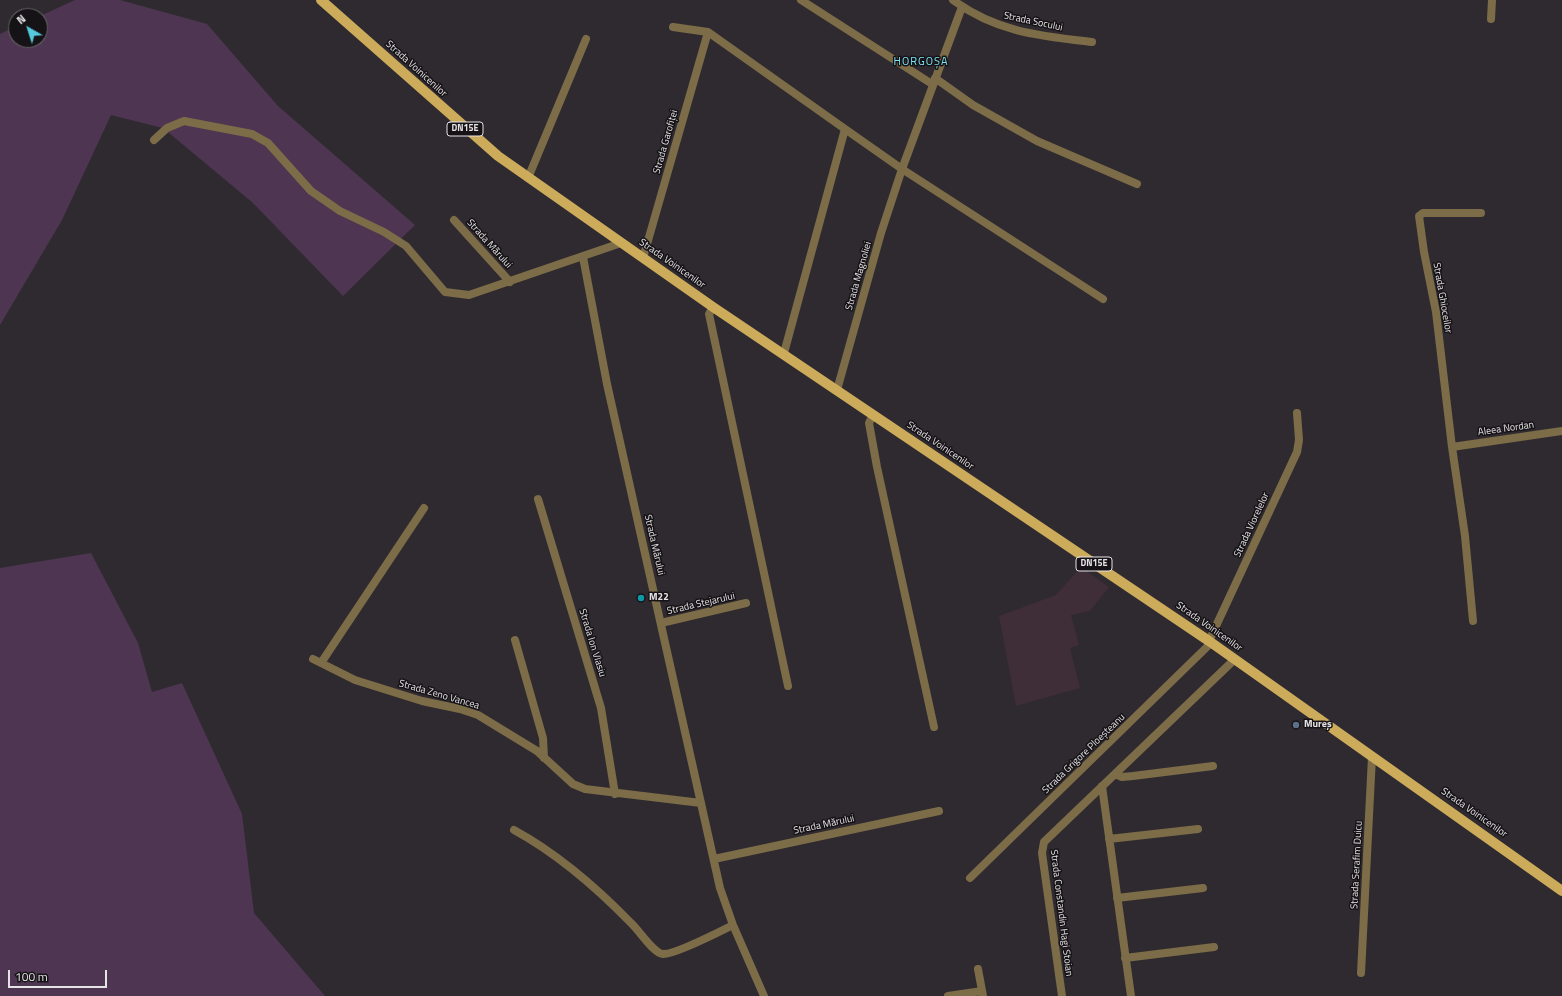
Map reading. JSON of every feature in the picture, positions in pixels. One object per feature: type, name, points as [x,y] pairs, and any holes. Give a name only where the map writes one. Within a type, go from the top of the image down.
[{"type":"main road","name":"Strada Voinicenilor","points":[[321,0],[471,134],[528,178],[713,307],[784,353],[836,390],[1235,659],[1562,891]]},
{"type":"street","points":[[801,0],[972,105],[1037,141],[1137,184]]},
{"type":"street","name":"Strada Socului","points":[[953,0],[962,7],[992,23],[1011,29],[1042,36],[1092,42]]},
{"type":"street","points":[[1491,19],[1492,0]]},
{"type":"street","name":"Strada Magnoliei","points":[[836,390],[902,169],[933,81],[962,7]]},
{"type":"street","points":[[673,27],[708,32],[902,169],[1102,299]]},
{"type":"street","name":"Strada Garofiței","points":[[643,258],[708,32]]},
{"type":"street","points":[[528,178],[586,39]]},
{"type":"street","name":"Strada Mărului","points":[[154,140],[167,128],[184,121],[252,134],[268,143],[311,191],[340,211],[384,232],[406,246],[445,292],[461,295],[476,292],[510,282],[622,243]]},
{"type":"street","points":[[784,353],[845,129]]},
{"type":"street","name":"Strada Ghioceilor","points":[[1452,447],[1436,312],[1424,252],[1419,216],[1423,213],[1481,213]]},
{"type":"street","name":"Strada Mărului","points":[[454,220],[510,282]]},
{"type":"street","name":"Strada Mărului","points":[[583,257],[607,384],[720,888],[733,924],[764,996]]},
{"type":"street","points":[[713,307],[709,314],[788,686]]},
{"type":"street","name":"Strada Viorelelor","points":[[1210,642],[1297,452],[1299,440],[1297,413]]},
{"type":"street","points":[[873,415],[869,423],[877,467],[934,727]]},
{"type":"street","name":"Aleea Nordan","points":[[1452,447],[1562,431]]},
{"type":"street","points":[[1452,447],[1465,536],[1473,621]]},
{"type":"street","name":"Strada Ion Vlasiu","points":[[538,499],[601,708],[615,794]]},
{"type":"street","points":[[321,663],[424,508]]},
{"type":"street","name":"Strada Stejarului","points":[[661,624],[746,603]]},
{"type":"street","points":[[515,640],[543,738],[544,758]]},
{"type":"street","name":"Strada Grigore Ploeșteanu","points":[[970,878],[1210,642]]},
{"type":"street","name":"Strada Zeno Vancea","points":[[313,659],[355,680],[417,700],[460,709],[478,716],[526,744],[573,784],[585,789],[615,794],[701,803]]},
{"type":"street","name":"Strada Constandin Hagi Stoian","points":[[1062,996],[1042,854],[1047,837],[1235,659]]},
{"type":"street","name":"Strada Serafim Duicu","points":[[1361,973],[1372,757]]},
{"type":"street","points":[[1115,774],[1122,777],[1213,766]]},
{"type":"street","points":[[1102,786],[1130,996]]},
{"type":"street","name":"Strada Mărului","points":[[714,859],[939,811]]},
{"type":"street","points":[[1109,839],[1198,829]]},
{"type":"street","points":[[514,830],[556,856],[595,888],[637,928],[654,951],[665,955],[733,924]]},
{"type":"street","points":[[1117,898],[1203,888]]},
{"type":"street","points":[[1125,958],[1214,947]]},
{"type":"street","points":[[948,996],[982,994],[978,969]]},
{"type":"shaded area","points":[[75,0],[120,0],[207,24],[278,106],[415,225],[343,296],[253,203],[163,128],[111,115],[62,220],[0,325],[0,34],[8,30],[8,48],[48,48],[48,12]]},
{"type":"shaded area","points":[[91,553],[138,643],[152,692],[182,683],[242,814],[254,913],[325,996],[0,996],[0,568]]},
{"type":"shaded area","points":[[1081,567],[1109,587],[1090,611],[1071,615],[1079,645],[1070,648],[1080,688],[1016,706],[999,616],[1056,595]]},
{"type":"place","name":"M22","points":[[641,598]]},
{"type":"place","name":"Mureș","points":[[1296,725]]},
{"type":"district","name":"HORGOȘA","points":[[921,62]]}]
